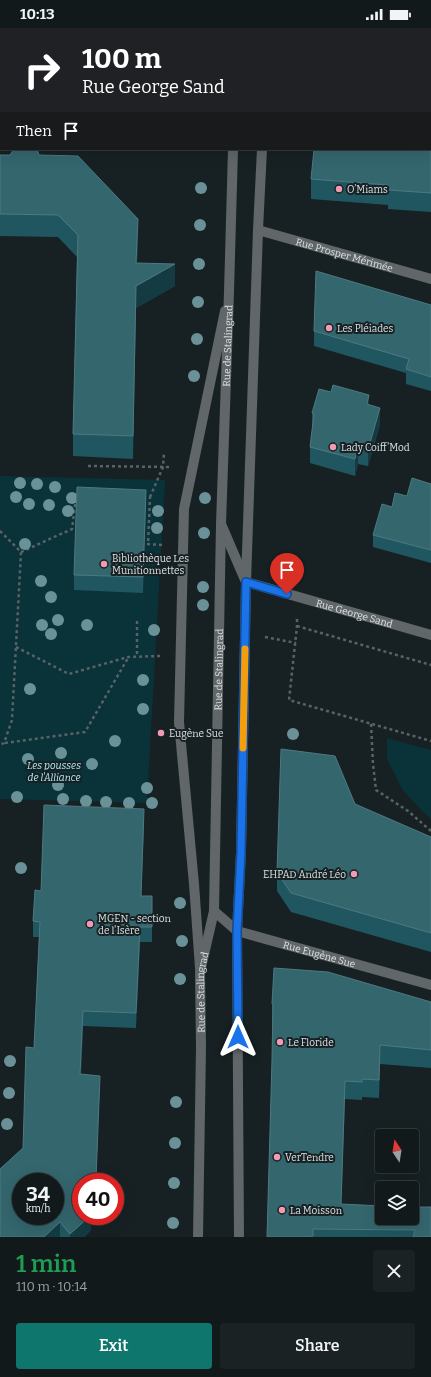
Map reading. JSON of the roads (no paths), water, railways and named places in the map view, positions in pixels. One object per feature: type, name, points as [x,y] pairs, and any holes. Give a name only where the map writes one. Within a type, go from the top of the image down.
[{"type":"street","name":"Rue de Stalingrad","points":[[198,1237],[201,1047],[200,972],[214,911],[221,524],[230,292],[233,150]]},
{"type":"street","points":[[239,1237],[237,931],[241,852],[246,582],[262,150]]},
{"type":"street","name":"Rue Prosper Mérimée","points":[[258,230],[431,279]]},
{"type":"street","points":[[200,972],[194,884],[179,722],[184,509],[230,292]]},
{"type":"street","points":[[221,524],[246,582]]},
{"type":"street","name":"Rue George Sand","points":[[246,582],[431,636]]},
{"type":"street","name":"Rue Eugène Sue","points":[[214,911],[237,931],[431,985]]},
{"type":"place","name":"O’Miams","points":[[339,189]]},
{"type":"place","name":"Les Pléiades","points":[[329,328]]},
{"type":"place","name":"Lady Coiff'Mod","points":[[333,447]]},
{"type":"place","name":"Bibliothèque Les Munitionnettes","points":[[104,564]]},
{"type":"place","name":"Eugène Sue","points":[[161,733]]},
{"type":"place","name":"EHPAD André Léo","points":[[354,874]]},
{"type":"place","name":"MGEN - section de l'Isère","points":[[90,924]]},
{"type":"place","name":"Le Floride","points":[[280,1042]]},
{"type":"place","name":"VerTendre","points":[[277,1157]]},
{"type":"place","name":"La Moisson","points":[[282,1210]]},
{"type":"park label","name":"Les pousses de l'Alliance","points":[[54,770]]}]
